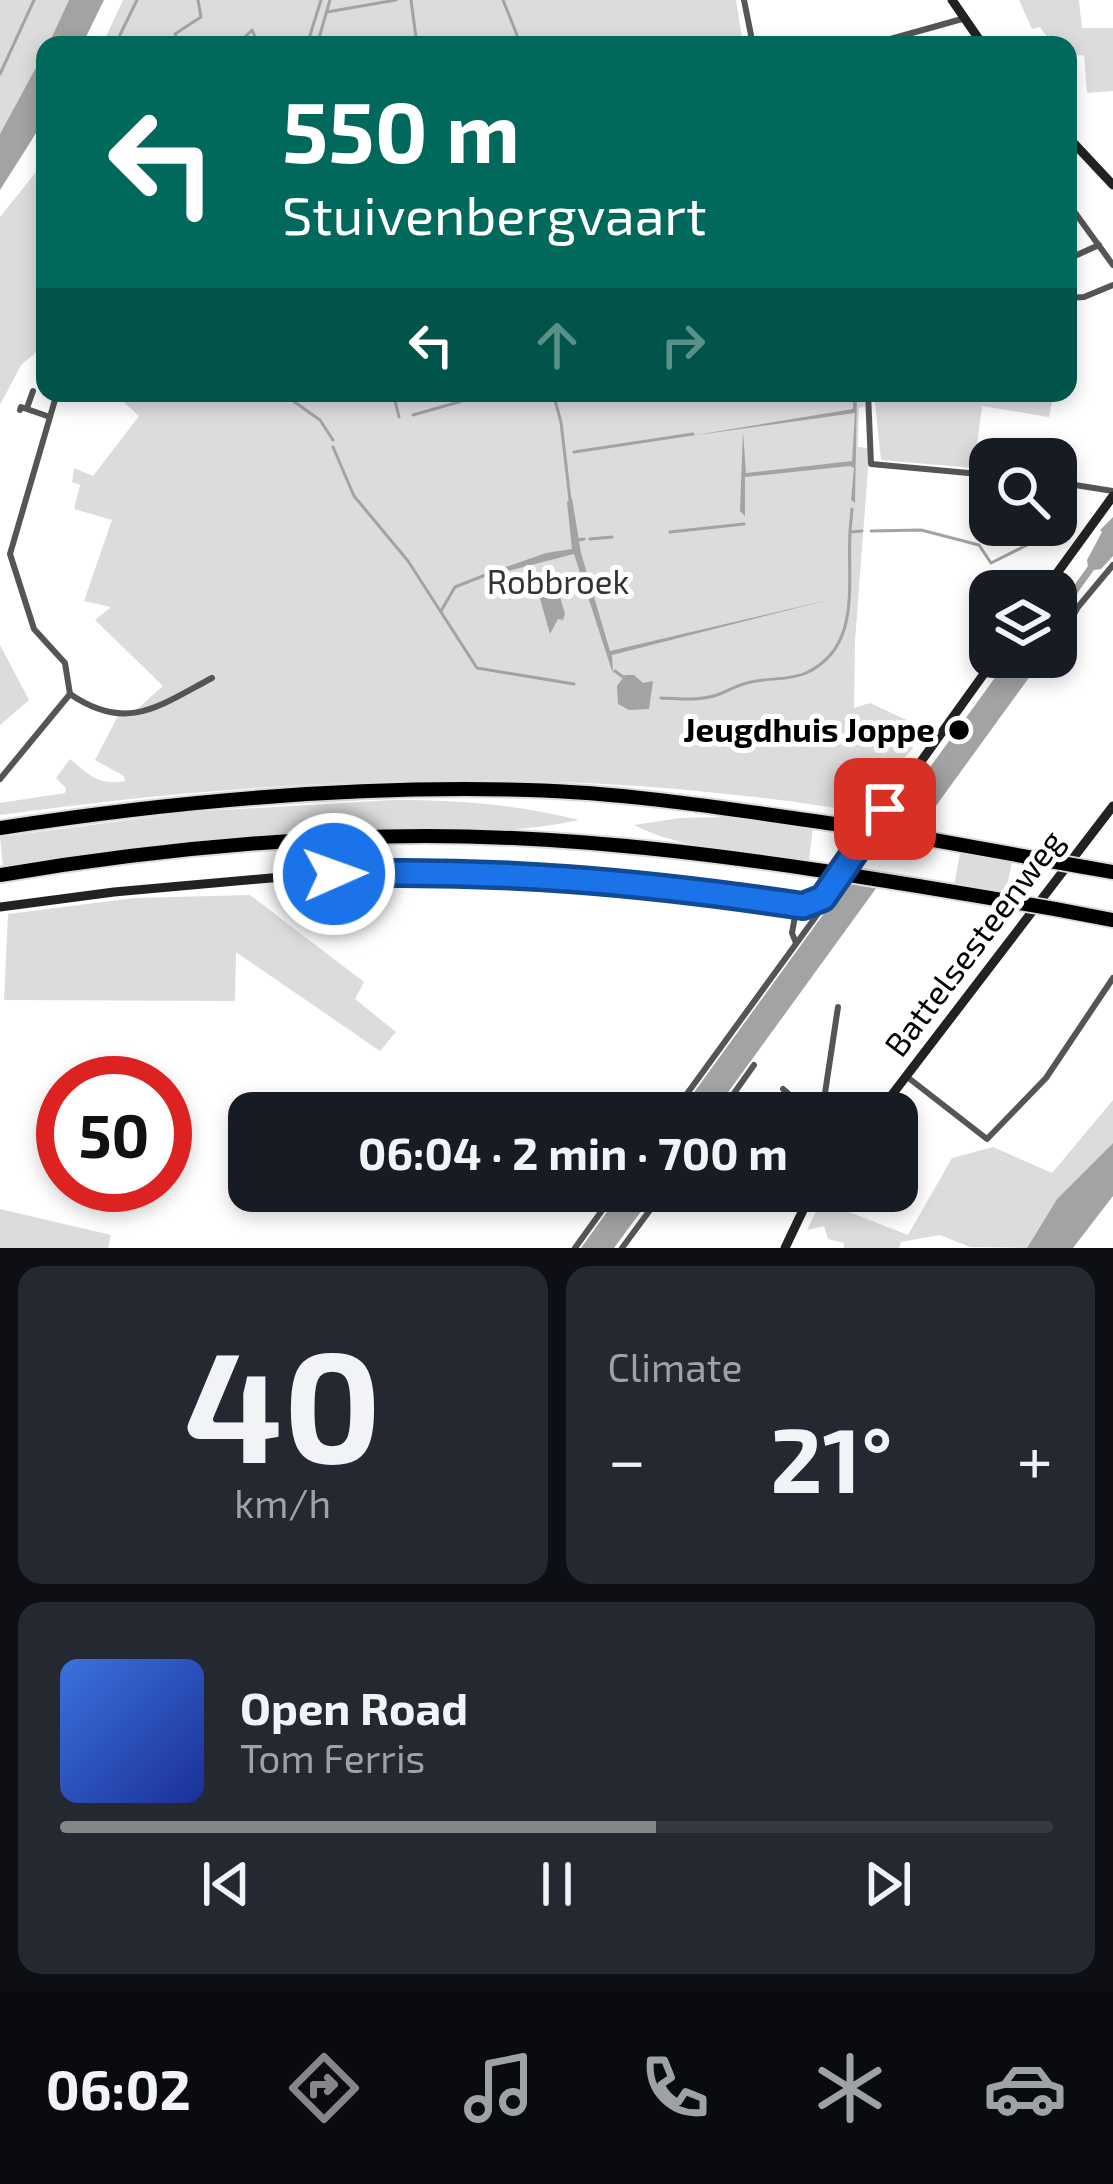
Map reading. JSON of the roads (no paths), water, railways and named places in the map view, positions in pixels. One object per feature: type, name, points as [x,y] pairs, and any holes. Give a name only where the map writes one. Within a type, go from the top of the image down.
[{"type":"highway","points":[[0,828],[201,801],[530,790],[703,805],[1103,869]]},
{"type":"highway","points":[[0,875],[163,852],[346,837],[532,839],[824,871],[1113,920]]},
{"type":"main road","points":[[952,0],[974,36]]},
{"type":"main road","points":[[1077,146],[1113,184]]},
{"type":"main road","points":[[1059,570],[1113,494]]},
{"type":"main road","points":[[0,907],[271,878],[428,872],[604,879],[813,905],[823,898],[981,678]]},
{"type":"main road","name":"Battelsesteenweg","points":[[894,1092],[1113,806]]},
{"type":"main road","points":[[784,1248],[802,1212]]},
{"type":"street","points":[[744,0],[751,36]]},
{"type":"street","points":[[901,36],[962,19]]},
{"type":"street","points":[[1077,215],[1113,265]]},
{"type":"street","points":[[1077,256],[1099,245]]},
{"type":"street","points":[[1077,297],[1113,285]]},
{"type":"street","points":[[33,391],[23,409],[50,416]]},
{"type":"street","points":[[0,779],[70,694],[65,663],[34,629],[10,554],[54,402]]},
{"type":"street","points":[[869,402],[872,464],[969,473]]},
{"type":"street","points":[[1077,486],[1113,494]]},
{"type":"street","points":[[1077,609],[1113,565]]},
{"type":"street","points":[[70,694],[95,709],[124,716],[153,709],[212,678]]},
{"type":"street","points":[[688,1092],[824,904],[823,898]]},
{"type":"street","points":[[796,943],[792,933],[797,905]]},
{"type":"street","points":[[906,1076],[987,1139],[1046,1078],[1113,978]]},
{"type":"street","points":[[826,1092],[838,1007]]},
{"type":"street","points":[[735,1092],[754,1065]]},
{"type":"street","points":[[783,1089],[786,1092]]},
{"type":"street","points":[[574,1248],[601,1212]]},
{"type":"street","points":[[622,1248],[649,1212]]},
{"type":"waterway","points":[[0,74],[34,0]]},
{"type":"waterway","points":[[119,36],[137,0]]},
{"type":"waterway","points":[[176,36],[201,17],[198,0]]},
{"type":"waterway","points":[[310,36],[321,0]]},
{"type":"waterway","points":[[320,36],[330,0]]},
{"type":"waterway","points":[[327,12],[396,0]]},
{"type":"waterway","points":[[411,0],[416,36]]},
{"type":"waterway","points":[[503,0],[517,36]]},
{"type":"waterway","points":[[246,36],[252,30],[255,36]]},
{"type":"waterway","points":[[295,402],[320,420],[333,440]]},
{"type":"waterway","points":[[395,402],[399,417]]},
{"type":"waterway","points":[[413,415],[458,402]]},
{"type":"waterway","points":[[555,402],[570,500]]},
{"type":"waterway","points":[[574,452],[693,434]]},
{"type":"waterway","points":[[333,447],[354,496],[408,561],[477,668],[574,684]]},
{"type":"waterway","points":[[850,531],[852,509]]},
{"type":"waterway","points":[[670,532],[744,524]]},
{"type":"waterway","points":[[871,531],[921,530],[969,542]]},
{"type":"waterway","points":[[661,698],[710,697],[746,683],[800,675],[824,662],[844,631],[848,612],[850,532],[862,531]]},
{"type":"waterway","points":[[590,539],[612,537]]},
{"type":"waterway","points":[[578,540],[584,539]]},
{"type":"waterway","points":[[980,546],[991,563],[1025,546]]},
{"type":"waterway","points":[[524,564],[535,576]]},
{"type":"waterway","points":[[441,611],[455,587],[493,572]]},
{"type":"waterway","points":[[615,671],[623,677]]},
{"type":"place","name":"Jeugdhuis Joppe","points":[[959,730]]},
{"type":"park label","name":"Robbroek","points":[[558,582]]}]
